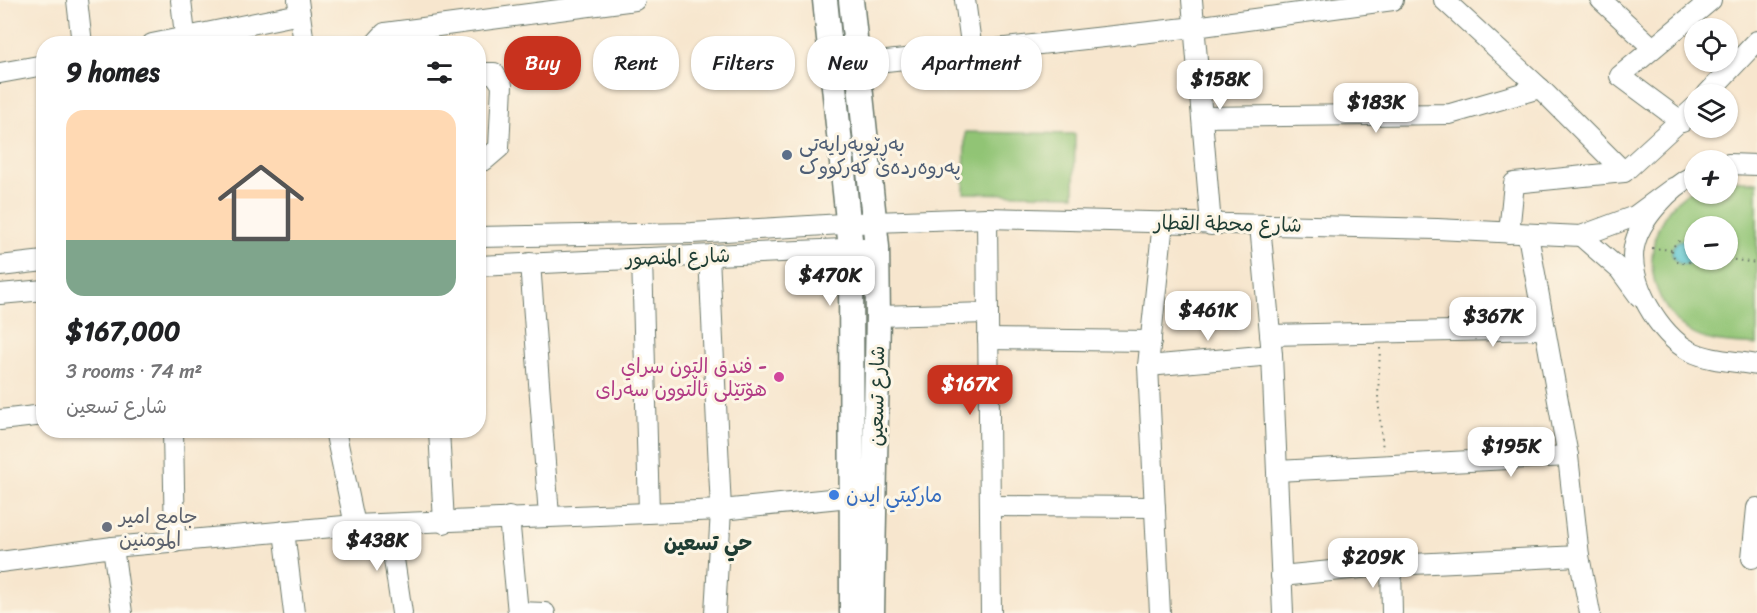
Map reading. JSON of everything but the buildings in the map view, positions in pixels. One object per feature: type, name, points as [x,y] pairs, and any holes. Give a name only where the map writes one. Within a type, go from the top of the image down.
[{"type":"main road","name":"شارع تسعين","points":[[825,0],[850,224],[852,613]]},
{"type":"main road","name":"شارع تسعين","points":[[851,0],[856,36]]},
{"type":"main road","name":"شارع تسعين","points":[[862,90],[877,248],[878,316],[872,613]]},
{"type":"street","points":[[77,0],[81,36]]},
{"type":"street","points":[[181,0],[186,36]]},
{"type":"street","points":[[382,36],[385,33],[634,0]]},
{"type":"street","points":[[965,0],[970,36]]},
{"type":"street","points":[[1192,0],[1210,225]]},
{"type":"street","points":[[1042,43],[1195,27],[1393,0]]},
{"type":"street","points":[[1444,0],[1540,88],[1624,172]]},
{"type":"street","points":[[1601,0],[1653,48]]},
{"type":"street","points":[[1684,112],[1620,76],[1711,0]]},
{"type":"street","points":[[200,36],[299,7],[303,36]]},
{"type":"street","points":[[1716,84],[1757,41]]},
{"type":"street","points":[[0,73],[36,66]]},
{"type":"street","points":[[486,73],[494,73],[502,86],[499,148],[486,159]]},
{"type":"street","points":[[1202,117],[1450,114],[1540,88]]},
{"type":"street","points":[[1509,233],[1514,183],[1624,172],[1684,118]]},
{"type":"street","points":[[1738,165],[1757,165]]},
{"type":"street","points":[[1650,309],[1620,270],[1581,236],[1635,216],[1684,182]]},
{"type":"street","points":[[1673,188],[1645,223],[1634,247],[1640,288],[1650,309],[1660,326],[1689,351],[1707,357],[1757,364]]},
{"type":"street","points":[[987,219],[991,613]]},
{"type":"street","name":"شارع محطة القطار","points":[[875,222],[987,219],[1163,222],[1581,236]]},
{"type":"street","name":"شارع المنصور","points":[[486,237],[692,234],[875,222]]},
{"type":"street","points":[[1160,613],[1148,366],[1163,222]]},
{"type":"street","points":[[1260,225],[1272,356],[1283,613]]},
{"type":"street","points":[[1528,235],[1543,329],[1568,456],[1579,556],[1590,613]]},
{"type":"street","name":"شارع المنصور","points":[[486,266],[877,248]]},
{"type":"street","points":[[709,255],[721,510],[715,613]]},
{"type":"street","points":[[642,258],[649,512]]},
{"type":"street","points":[[0,266],[36,262]]},
{"type":"street","points":[[530,263],[549,516]]},
{"type":"street","points":[[0,294],[36,291]]},
{"type":"street","points":[[878,316],[988,313]]},
{"type":"street","points":[[1270,334],[1543,329]]},
{"type":"street","points":[[988,339],[1151,340]]},
{"type":"street","points":[[1148,366],[1272,356]]},
{"type":"street","points":[[0,420],[36,416]]},
{"type":"street","points":[[173,438],[175,542]]},
{"type":"street","points":[[337,438],[356,525]]},
{"type":"street","points":[[439,438],[444,523]]},
{"type":"street","points":[[1277,471],[1568,456]]},
{"type":"street","points":[[0,562],[113,547],[356,525],[389,526],[549,516],[721,510],[850,497]]},
{"type":"street","points":[[990,506],[1155,507]]},
{"type":"street","points":[[1752,558],[1757,508]]},
{"type":"street","points":[[509,518],[518,612],[545,613]]},
{"type":"street","points":[[389,526],[402,613]]},
{"type":"street","points":[[284,531],[294,613]]},
{"type":"street","points":[[113,547],[122,613]]},
{"type":"street","points":[[1281,576],[1391,565],[1579,556]]},
{"type":"street","points":[[1391,565],[1392,613]]},
{"type":"path","points":[[1684,240],[1676,243],[1672,250],[1674,258],[1684,263]]},
{"type":"path","points":[[1634,247],[1672,250]]},
{"type":"path","points":[[1738,260],[1757,263]]},
{"type":"path","points":[[1380,333],[1378,398],[1383,465]]},
{"type":"green space","points":[[965,132],[1075,134],[1074,195],[964,193]]},
{"type":"green space","points":[[1738,181],[1757,182],[1757,345],[1714,341],[1697,336],[1673,317],[1661,299],[1654,279],[1652,258],[1655,238],[1663,218],[1684,196],[1684,204],[1738,204]]},
{"type":"water","points":[[1684,240],[1684,264],[1676,260],[1672,252],[1680,241]]},
{"type":"place","name":"بەڕێوبەرایەتی پەروەردەی کەرکووک","points":[[787,155]]},
{"type":"place","name":"فندق التون سراي - هۆتێلی ئاڵتوون سەرای","points":[[779,377]]},
{"type":"place","name":"ماركيتي ايدن","points":[[834,495]]},
{"type":"place","name":"جامع امير المومنين","points":[[107,527]]},
{"type":"district","name":"حي تسعين","points":[[708,543]]}]
